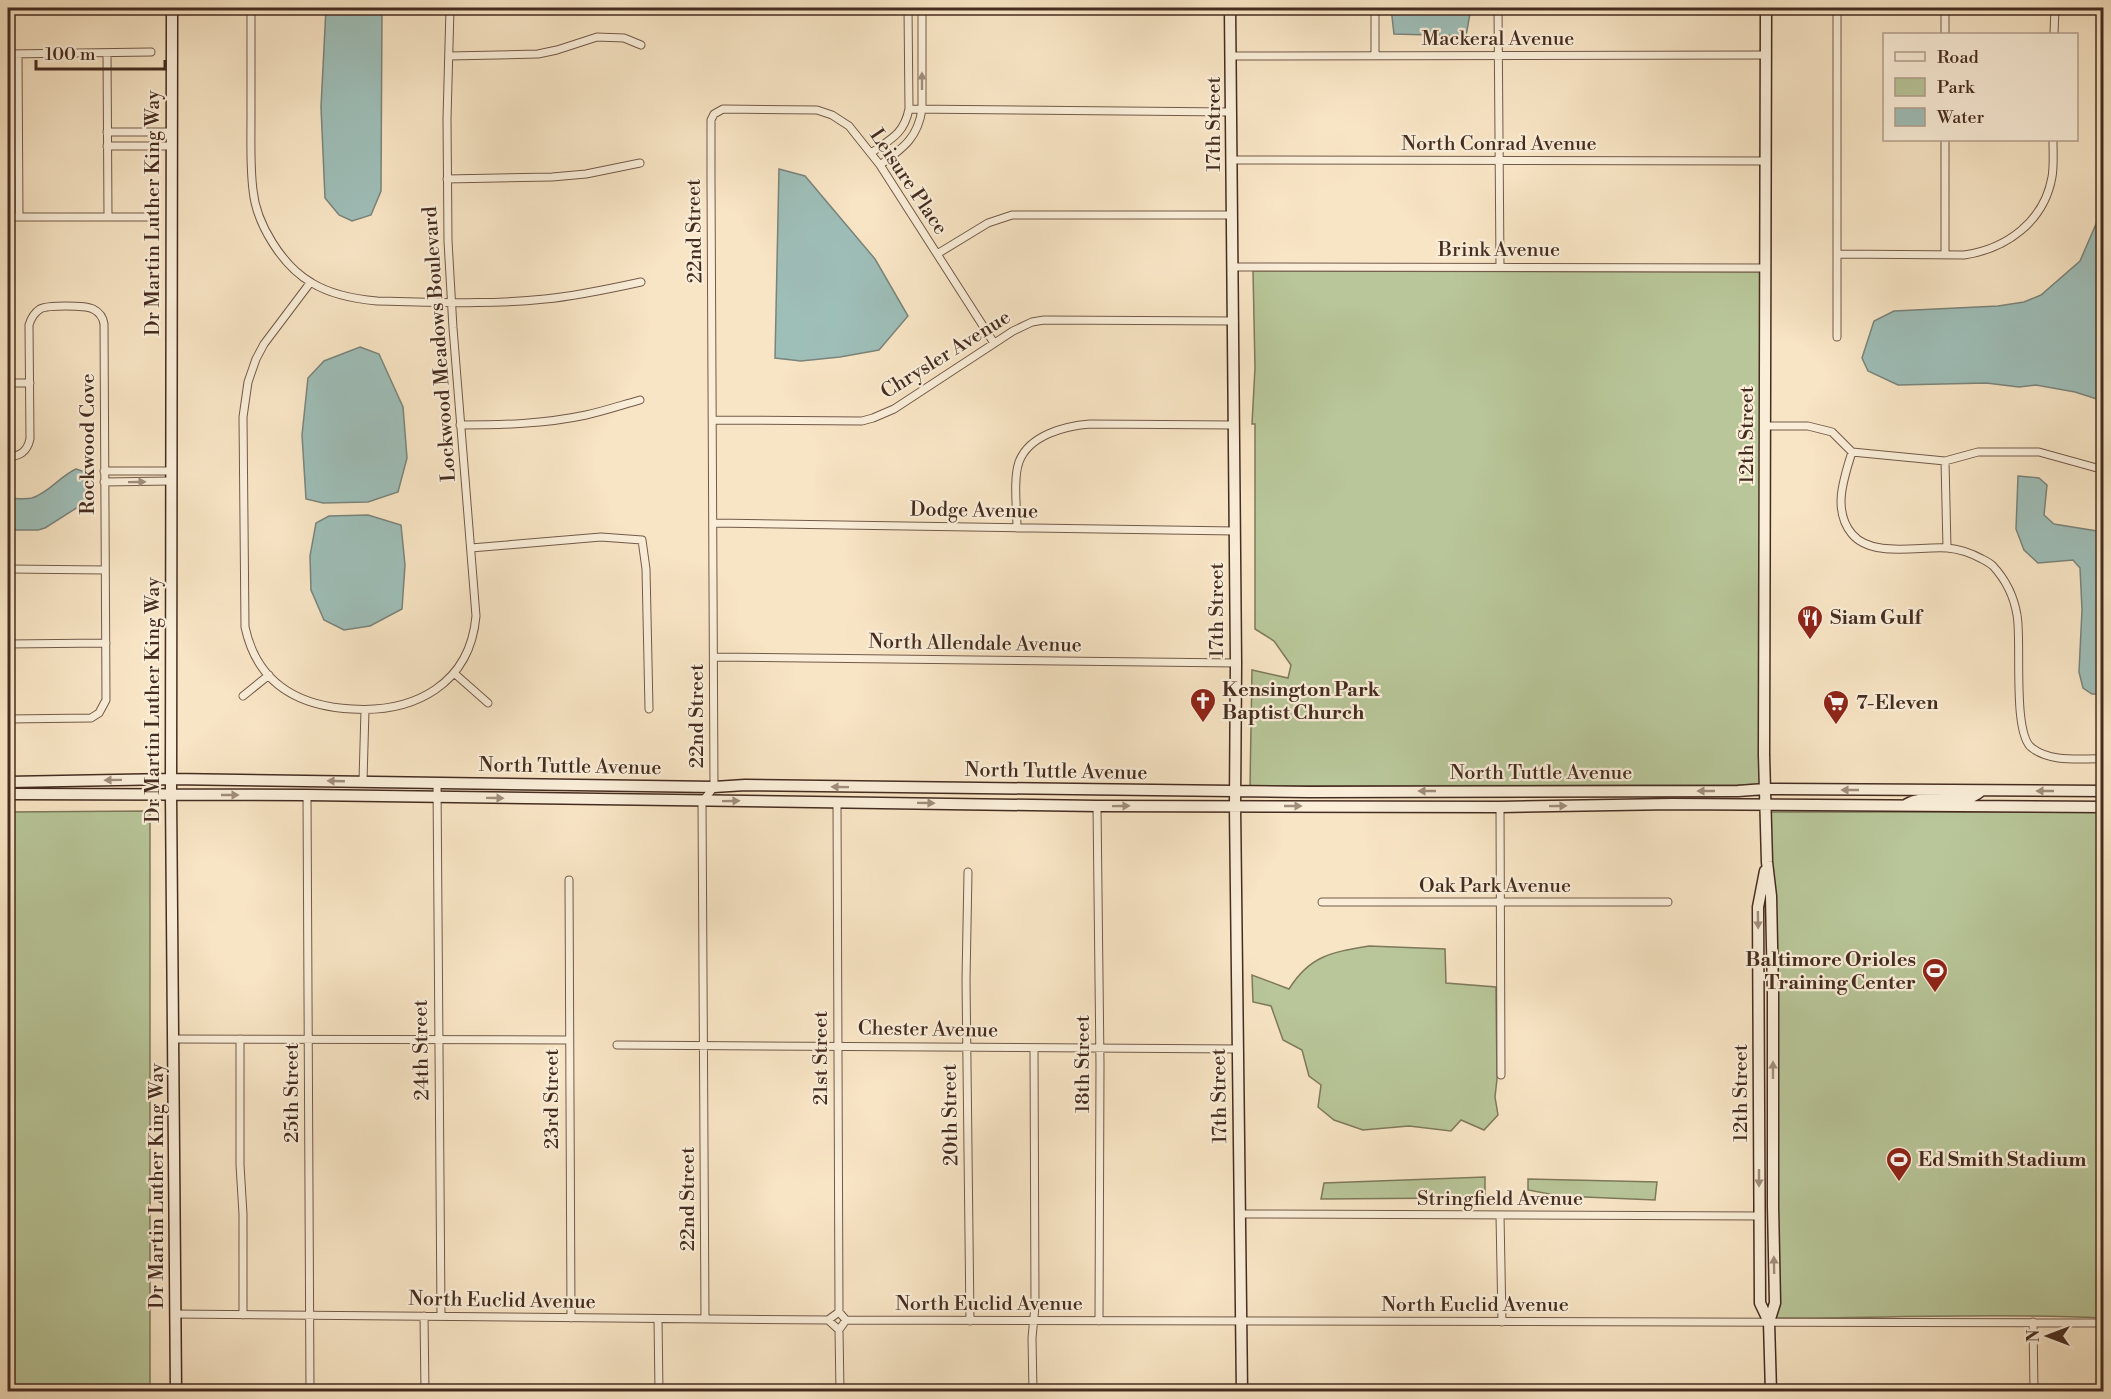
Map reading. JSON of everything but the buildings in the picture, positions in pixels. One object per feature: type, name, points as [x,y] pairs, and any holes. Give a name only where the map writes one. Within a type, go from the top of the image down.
[{"type":"main road","name":"Dr Martin Luther King Way","points":[[172,8],[171,795],[176,1392]]},
{"type":"main road","name":"17th Street","points":[[1230,8],[1234,321],[1235,806],[1242,1392]]},
{"type":"main road","name":"12th Street","points":[[1766,8],[1765,805],[1772,928],[1775,1303],[1769,1322],[1771,1392]]},
{"type":"main road","name":"North Tuttle Avenue","points":[[8,782],[171,779],[714,787],[744,785],[1235,791],[1738,791],[1765,789],[2103,791]]},
{"type":"main road","points":[[1905,806],[1920,798],[1970,798],[1981,790]]},
{"type":"main road","name":"North Tuttle Avenue","points":[[8,794],[307,795],[1097,806],[2103,807]]},
{"type":"main road","name":"12th Street","points":[[1767,862],[1758,907],[1759,1216],[1760,1303],[1769,1322]]},
{"type":"street","points":[[251,8],[253,191],[262,224],[278,251],[310,283],[335,293],[377,302],[501,302],[585,294],[641,282]]},
{"type":"street","name":"Lockwood Meadows Boulevard","points":[[310,283],[260,352],[251,371],[244,403],[244,619],[247,636],[254,654],[269,675],[282,688],[308,702],[332,708],[365,710],[392,708],[415,701],[439,687],[453,673],[467,653],[475,625],[451,302],[447,179],[450,8]]},
{"type":"street","points":[[871,153],[898,135],[907,121],[909,109],[908,8]]},
{"type":"street","points":[[880,165],[906,146],[921,121],[922,8]]},
{"type":"street","points":[[1375,8],[1375,55]]},
{"type":"street","points":[[1498,8],[1500,266]]},
{"type":"street","points":[[1837,8],[1837,338]]},
{"type":"street","points":[[1945,8],[1945,33]]},
{"type":"street","points":[[2054,33],[2055,8]]},
{"type":"street","points":[[449,56],[538,54],[597,37],[624,38],[641,45]]},
{"type":"street","points":[[8,54],[151,52]]},
{"type":"street","points":[[107,53],[108,218]]},
{"type":"street","points":[[18,54],[19,218]]},
{"type":"street","name":"Mackeral Avenue","points":[[1231,56],[1766,55]]},
{"type":"street","name":"Leisure Place","points":[[717,112],[723,109],[823,112],[838,118],[849,126],[880,165],[994,343]]},
{"type":"street","points":[[909,109],[1231,112]]},
{"type":"street","name":"22nd Street","points":[[705,1319],[702,802],[714,787],[711,120],[717,112]]},
{"type":"street","points":[[107,132],[172,132]]},
{"type":"street","points":[[1945,141],[1945,255]]},
{"type":"street","points":[[1837,254],[1964,255],[1992,248],[2008,241],[2040,210],[2049,188],[2054,141]]},
{"type":"street","points":[[107,146],[172,146]]},
{"type":"street","name":"North Conrad Avenue","points":[[1232,160],[1766,161]]},
{"type":"street","points":[[447,179],[552,177],[586,174],[640,163]]},
{"type":"street","points":[[937,254],[988,223],[1012,215],[1232,215]]},
{"type":"street","points":[[8,218],[150,217]]},
{"type":"street","name":"Brink Avenue","points":[[1233,267],[1765,268]]},
{"type":"street","name":"Rockwood Cove","points":[[8,719],[85,719],[99,713],[106,700],[104,324],[99,314],[86,307],[46,307],[36,312],[30,325],[30,383]]},
{"type":"street","name":"Chrysler Avenue","points":[[713,420],[845,421],[873,418],[894,409],[1021,326],[1044,320],[1234,321]]},
{"type":"street","points":[[8,383],[30,383],[28,445],[23,453],[8,457]]},
{"type":"street","points":[[460,425],[508,425],[552,421],[587,415],[640,400]]},
{"type":"street","points":[[1017,528],[1017,473],[1020,461],[1029,446],[1052,433],[1090,424],[1234,424]]},
{"type":"street","points":[[1764,426],[1808,426],[1832,432],[1852,452],[1945,461],[1978,452],[2039,452],[2103,470]]},
{"type":"street","points":[[1852,452],[1840,503],[1845,525],[1859,542],[1881,548],[1947,548],[1970,553],[1992,565],[2008,588],[2017,615],[2019,701],[2025,737],[2031,748],[2055,758],[2103,759]]},
{"type":"street","points":[[1945,461],[1947,548]]},
{"type":"street","points":[[104,471],[171,476]]},
{"type":"street","points":[[104,482],[171,476]]},
{"type":"street","name":"Dodge Avenue","points":[[713,523],[1235,531]]},
{"type":"street","points":[[471,548],[601,537],[642,540],[646,569],[649,709]]},
{"type":"street","points":[[8,569],[105,570]]},
{"type":"street","points":[[8,644],[106,643]]},
{"type":"street","name":"North Allendale Avenue","points":[[714,657],[1236,663]]},
{"type":"street","points":[[453,673],[488,703]]},
{"type":"street","points":[[243,696],[269,675]]},
{"type":"street","points":[[363,781],[365,710]]},
{"type":"street","name":"24th Street","points":[[437,783],[441,1316]]},
{"type":"street","name":"25th Street","points":[[307,795],[310,1392]]},
{"type":"street","name":"21st Street","points":[[837,803],[839,1312]]},
{"type":"street","name":"18th Street","points":[[1097,806],[1099,1321]]},
{"type":"street","points":[[1500,807],[1501,1075]]},
{"type":"street","name":"20th Street","points":[[968,872],[966,980],[970,1321]]},
{"type":"street","name":"23rd Street","points":[[569,880],[570,1317]]},
{"type":"street","name":"Oak Park Avenue","points":[[1322,902],[1668,902]]},
{"type":"street","points":[[174,1039],[568,1040]]},
{"type":"street","points":[[240,1039],[243,1315]]},
{"type":"street","name":"Chester Avenue","points":[[618,1044],[1238,1049]]},
{"type":"street","points":[[1033,1392],[1034,1048]]},
{"type":"street","name":"Stringfield Avenue","points":[[1240,1214],[1759,1216]]},
{"type":"street","points":[[1500,1215],[1502,1322]]},
{"type":"street","points":[[839,1330],[828,1320],[839,1312],[846,1320],[839,1330],[840,1392]]},
{"type":"street","name":"North Euclid Avenue","points":[[175,1314],[828,1320]]},
{"type":"street","points":[[424,1316],[425,1392]]},
{"type":"street","points":[[658,1319],[658,1392]]},
{"type":"street","name":"North Euclid Avenue","points":[[846,1320],[2103,1323]]},
{"type":"street","points":[[2033,1322],[2034,1392]]},
{"type":"green space","points":[[1253,271],[1760,272],[1760,785],[1250,786],[1252,670],[1288,678],[1291,665],[1274,641],[1255,629],[1255,424],[1252,424],[1255,368]]},
{"type":"green space","points":[[150,811],[150,1391],[8,1391],[8,812]]},
{"type":"green space","points":[[1770,812],[2103,812],[2103,1318],[1981,1316],[1776,1318],[1778,993],[1776,896]]},
{"type":"green space","points":[[1369,946],[1445,949],[1446,983],[1496,987],[1497,1079],[1495,1097],[1498,1115],[1484,1130],[1461,1120],[1451,1131],[1409,1126],[1363,1130],[1334,1120],[1318,1107],[1321,1085],[1309,1076],[1302,1050],[1283,1040],[1271,1006],[1253,1002],[1252,975],[1289,989],[1305,969],[1323,957],[1344,950]]},
{"type":"green space","points":[[1485,1177],[1485,1195],[1453,1198],[1321,1199],[1324,1183]]},
{"type":"green space","points":[[1528,1179],[1657,1182],[1655,1200],[1560,1196],[1528,1190]]},
{"type":"water","points":[[326,8],[382,8],[381,191],[371,215],[352,221],[339,215],[325,198],[321,107]]},
{"type":"water","points":[[1391,8],[1471,8],[1466,36],[1394,34]]},
{"type":"water","points":[[779,169],[805,176],[875,259],[908,316],[879,350],[801,361],[775,358]]},
{"type":"water","points":[[2103,208],[2103,401],[2075,392],[2036,385],[2019,387],[1986,383],[1898,385],[1868,371],[1862,358],[1874,321],[1894,311],[1998,306],[2024,302],[2041,295],[2080,261]]},
{"type":"water","points":[[360,347],[379,354],[403,407],[407,458],[398,492],[368,502],[323,503],[306,499],[302,435],[308,378],[324,361]]},
{"type":"water","points":[[76,469],[91,474],[93,492],[89,500],[45,528],[8,530],[8,498],[26,499],[38,496]]},
{"type":"water","points":[[2018,476],[2039,478],[2047,485],[2044,515],[2054,524],[2103,532],[2103,694],[2092,694],[2083,688],[2079,672],[2082,610],[2080,568],[2073,560],[2038,563],[2024,550],[2016,529]]},
{"type":"water","points":[[368,515],[401,525],[405,565],[402,609],[370,626],[344,630],[324,620],[311,590],[310,556],[316,523],[329,516]]},
{"type":"place","name":"Siam Gulf","points":[[1810,641]]},
{"type":"place","name":"Kensington Park Baptist Church","points":[[1203,724]]},
{"type":"place","name":"7-Eleven","points":[[1836,726]]},
{"type":"place","name":"Baltimore Orioles Training Center","points":[[1935,994]]},
{"type":"place","name":"Ed Smith Stadium","points":[[1899,1183]]}]
